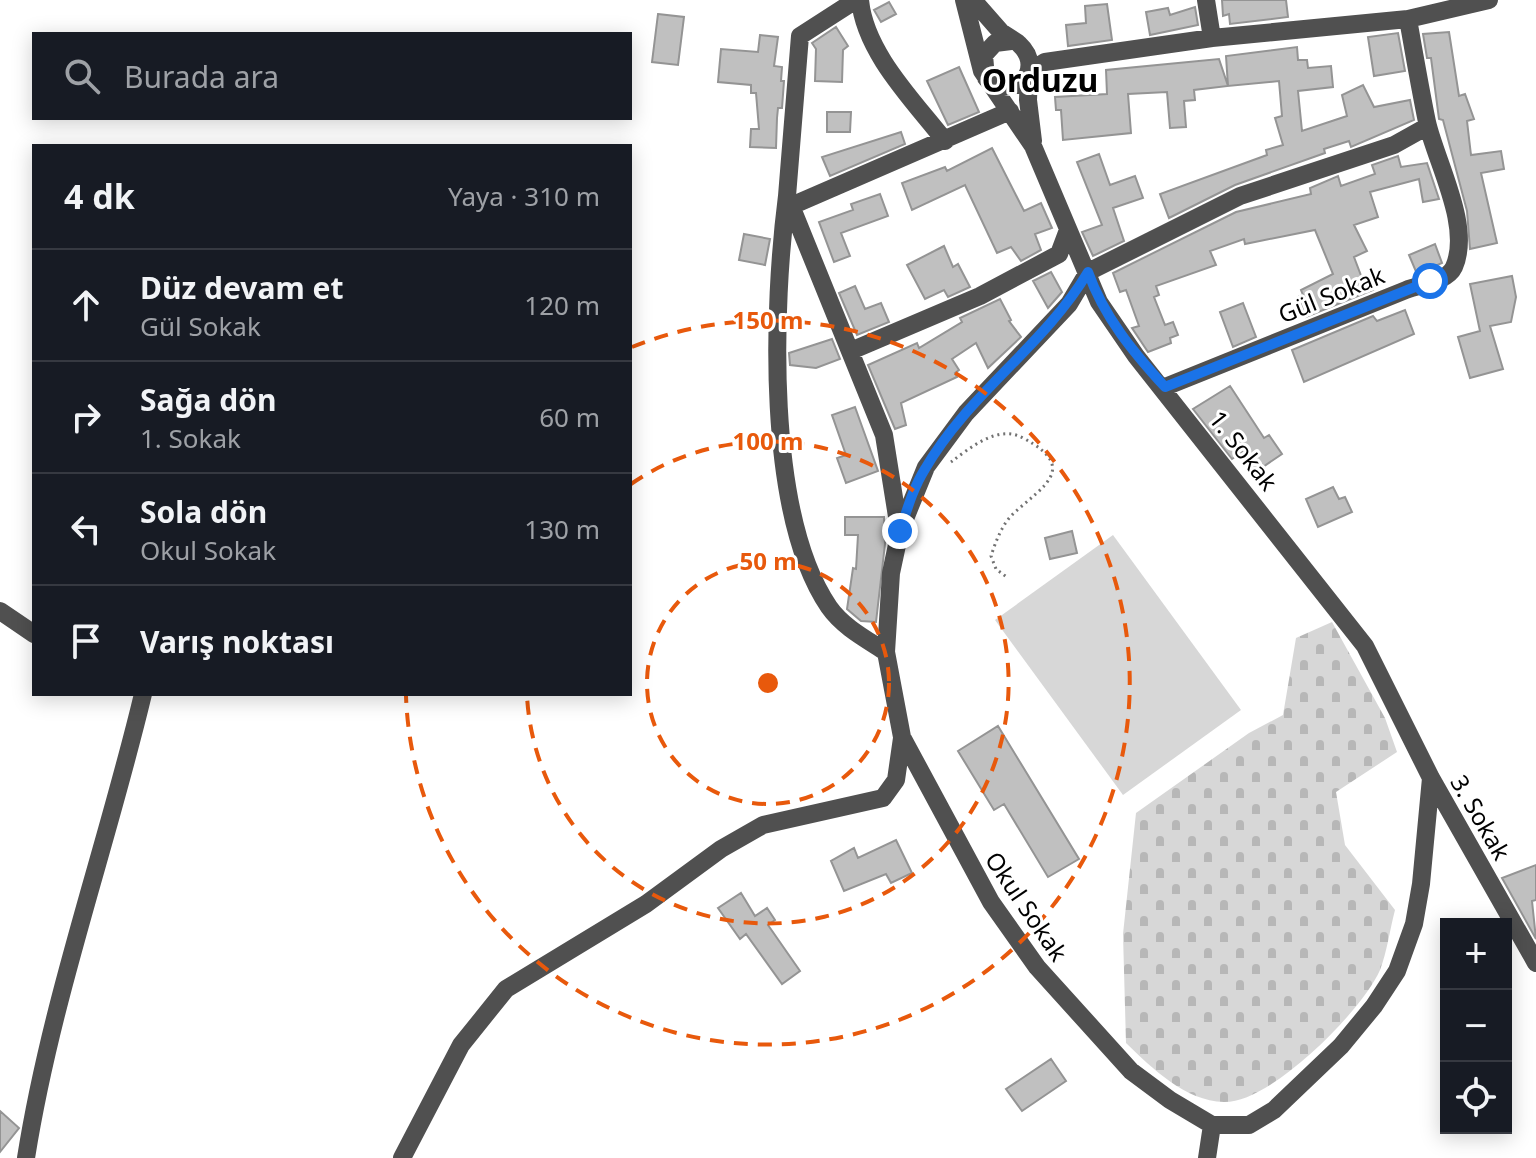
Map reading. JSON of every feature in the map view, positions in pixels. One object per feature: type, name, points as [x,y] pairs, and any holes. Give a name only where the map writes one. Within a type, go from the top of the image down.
[{"type":"street","points":[[886,652],[852,630],[831,609],[802,547],[791,505],[783,448],[779,269],[789,201],[800,36],[858,0],[872,38],[891,71],[945,141]]},
{"type":"street","points":[[964,0],[986,78],[1006,89],[1021,84],[1029,72],[1045,62],[1086,54],[1408,19],[1489,0]]},
{"type":"street","points":[[973,0],[1029,56],[1028,100],[1033,146]]},
{"type":"street","points":[[1206,0],[1212,38]]},
{"type":"street","name":"Gül Sokak","points":[[1165,387],[1406,290],[1446,278],[1454,266],[1458,251],[1456,218],[1439,153],[1428,126],[1408,19]]},
{"type":"street","points":[[1033,146],[986,78],[982,65],[988,48],[1015,42],[1045,53],[1086,54]]},
{"type":"street","points":[[789,201],[945,141],[1010,111]]},
{"type":"street","points":[[1088,272],[1240,196],[1394,145],[1428,126]]},
{"type":"street","name":"1. Sokak","points":[[1033,146],[1106,313],[1365,646],[1431,778]]},
{"type":"street","points":[[789,201],[853,350],[884,435],[900,531]]},
{"type":"street","points":[[853,350],[980,296],[1059,254],[1068,230]]},
{"type":"street","name":"Okul Sokak","points":[[1088,272],[1069,304],[966,413],[926,467],[900,531],[891,573],[886,652],[902,737],[991,902],[1037,967],[1131,1071],[1170,1100],[1212,1125]]},
{"type":"street","points":[[0,611],[32,633]]},
{"type":"street","points":[[26,1158],[45,1053],[116,807],[143,696]]},
{"type":"street","points":[[402,1158],[461,1045],[506,989],[646,904],[739,837],[763,825],[883,798],[896,780],[902,737]]},
{"type":"street","points":[[1207,1158],[1212,1125],[1249,1125],[1274,1110],[1341,1046],[1389,983],[1414,924],[1431,778]]},
{"type":"street","name":"3. Sokak","points":[[1431,778],[1536,963]]},
{"type":"path","points":[[947,465],[980,441],[1003,434],[1018,435],[1035,444],[1049,461],[1052,475],[1046,488],[1012,514],[991,556],[996,569],[1008,578]]},
{"type":"green space","points":[[1113,535],[1241,710],[1123,795],[995,620]]},
{"type":"green space","points":[[1332,622],[1385,718],[1397,752],[1336,792],[1345,845],[1395,910],[1385,956],[1380,970],[1355,1008],[1313,1052],[1266,1088],[1243,1098],[1224,1102],[1210,1100],[1170,1082],[1126,1043],[1123,934],[1136,813],[1249,733],[1283,715],[1296,638]]},
{"type":"building","points":[[1222,0],[1286,0],[1288,17],[1230,24],[1229,14],[1223,16]]},
{"type":"building","points":[[889,2],[896,14],[881,22],[874,10]]},
{"type":"building","points":[[1107,4],[1112,40],[1068,46],[1066,25],[1086,23],[1085,6]]},
{"type":"building","points":[[1195,7],[1198,25],[1150,35],[1146,12],[1168,8],[1170,15]]},
{"type":"building","points":[[658,14],[684,17],[678,65],[652,62]]},
{"type":"building","points":[[836,27],[848,46],[843,50],[842,82],[815,81],[816,49],[812,43]]},
{"type":"building","points":[[1449,32],[1459,96],[1465,94],[1474,119],[1467,121],[1471,155],[1501,151],[1504,169],[1481,173],[1497,243],[1470,249],[1467,211],[1443,120],[1439,119],[1431,58],[1427,58],[1423,34]]},
{"type":"building","points":[[1398,33],[1405,71],[1374,76],[1368,37]]},
{"type":"building","points":[[760,35],[778,37],[774,66],[782,67],[781,81],[784,81],[782,108],[778,108],[776,148],[750,147],[751,129],[759,129],[756,93],[751,93],[751,85],[718,82],[721,49],[758,52]]},
{"type":"building","points":[[1297,47],[1298,60],[1307,60],[1308,68],[1331,66],[1333,87],[1298,91],[1302,131],[1347,116],[1342,95],[1363,85],[1374,107],[1410,100],[1414,120],[1351,147],[1349,141],[1324,149],[1325,153],[1235,185],[1169,218],[1160,194],[1267,155],[1266,150],[1283,145],[1275,118],[1282,116],[1279,81],[1228,86],[1226,56]]},
{"type":"building","points":[[1219,59],[1228,86],[1194,90],[1195,100],[1184,101],[1186,127],[1170,128],[1167,92],[1128,94],[1131,133],[1063,140],[1061,110],[1056,110],[1055,97],[1107,94],[1106,70]]},
{"type":"building","points":[[959,67],[979,112],[948,125],[927,81]]},
{"type":"building","points":[[827,112],[851,112],[850,132],[827,132]]},
{"type":"building","points":[[901,132],[905,144],[830,176],[822,157]]},
{"type":"building","points":[[992,148],[1024,211],[1041,203],[1052,228],[1035,234],[1041,250],[1021,261],[1011,247],[997,253],[965,185],[912,210],[902,183],[945,167],[947,171]]},
{"type":"building","points":[[1099,154],[1110,185],[1135,176],[1143,198],[1113,208],[1124,241],[1093,256],[1082,232],[1102,225],[1077,162]]},
{"type":"building","points":[[1398,156],[1401,167],[1427,163],[1439,199],[1423,202],[1419,179],[1370,192],[1378,217],[1354,225],[1367,251],[1354,257],[1365,286],[1371,284],[1373,290],[1306,317],[1298,297],[1303,295],[1301,290],[1333,274],[1315,230],[1245,244],[1244,239],[1210,251],[1216,265],[1156,286],[1159,295],[1154,297],[1165,325],[1173,322],[1178,335],[1170,338],[1171,343],[1148,352],[1132,328],[1139,326],[1126,290],[1120,292],[1113,273],[1236,212],[1311,194],[1310,188],[1338,176],[1341,186],[1375,174],[1372,165]]},
{"type":"building","points":[[880,194],[888,216],[841,233],[850,256],[834,262],[819,222],[853,210],[851,204]]},
{"type":"building","points":[[744,234],[770,239],[765,265],[739,260]]},
{"type":"building","points":[[1435,244],[1442,263],[1417,274],[1409,255]]},
{"type":"building","points":[[944,246],[953,267],[958,264],[970,287],[948,297],[944,290],[925,299],[907,265]]},
{"type":"building","points":[[1051,272],[1062,292],[1048,308],[1033,281]]},
{"type":"building","points":[[1512,276],[1516,297],[1511,322],[1490,326],[1503,369],[1470,378],[1458,337],[1480,331],[1470,284]]},
{"type":"building","points":[[855,286],[865,309],[881,303],[889,322],[857,335],[839,293]]},
{"type":"building","points":[[1000,299],[1009,321],[1021,337],[988,368],[976,343],[952,359],[959,370],[955,373],[957,377],[901,403],[906,425],[895,429],[868,365],[917,343],[919,348],[962,322],[960,318]]},
{"type":"building","points":[[1243,303],[1256,337],[1233,347],[1220,312]]},
{"type":"building","points":[[1405,310],[1414,334],[1304,382],[1292,350],[1373,316],[1377,321]]},
{"type":"building","points":[[832,339],[840,359],[816,368],[790,365],[789,353]]},
{"type":"building","points":[[1230,386],[1264,438],[1269,435],[1282,454],[1257,471],[1244,451],[1232,459],[1193,409]]},
{"type":"building","points":[[855,407],[878,471],[846,483],[837,458],[846,455],[832,415]]},
{"type":"building","points":[[1333,487],[1339,499],[1345,497],[1352,512],[1318,527],[1306,499]]},
{"type":"building","points":[[845,517],[884,517],[885,544],[876,622],[861,621],[847,609],[853,568],[856,569],[858,535],[845,535]]},
{"type":"building","points":[[1072,531],[1077,553],[1050,559],[1045,538]]},
{"type":"building","points":[[998,726],[1079,859],[1048,877],[1004,804],[994,810],[958,751]]},
{"type":"building","points":[[896,840],[912,873],[891,883],[886,874],[844,891],[831,861],[854,848],[858,858]]},
{"type":"building","points":[[1536,865],[1536,900],[1532,901],[1536,939],[1502,878]]},
{"type":"building","points":[[741,893],[755,916],[767,908],[775,920],[768,925],[800,971],[782,984],[746,934],[740,939],[718,908]]},
{"type":"building","points":[[1051,1059],[1066,1081],[1022,1111],[1006,1089]]},
{"type":"building","points":[[0,1111],[19,1128],[0,1152]]},
{"type":"district","name":"Orduzu","points":[[1040,79]]},
{"type":"route","points":[[900,531],[914,489],[926,467],[966,413],[1069,304],[1088,272],[1099,302],[1136,356],[1165,387],[1430,281]]}]
